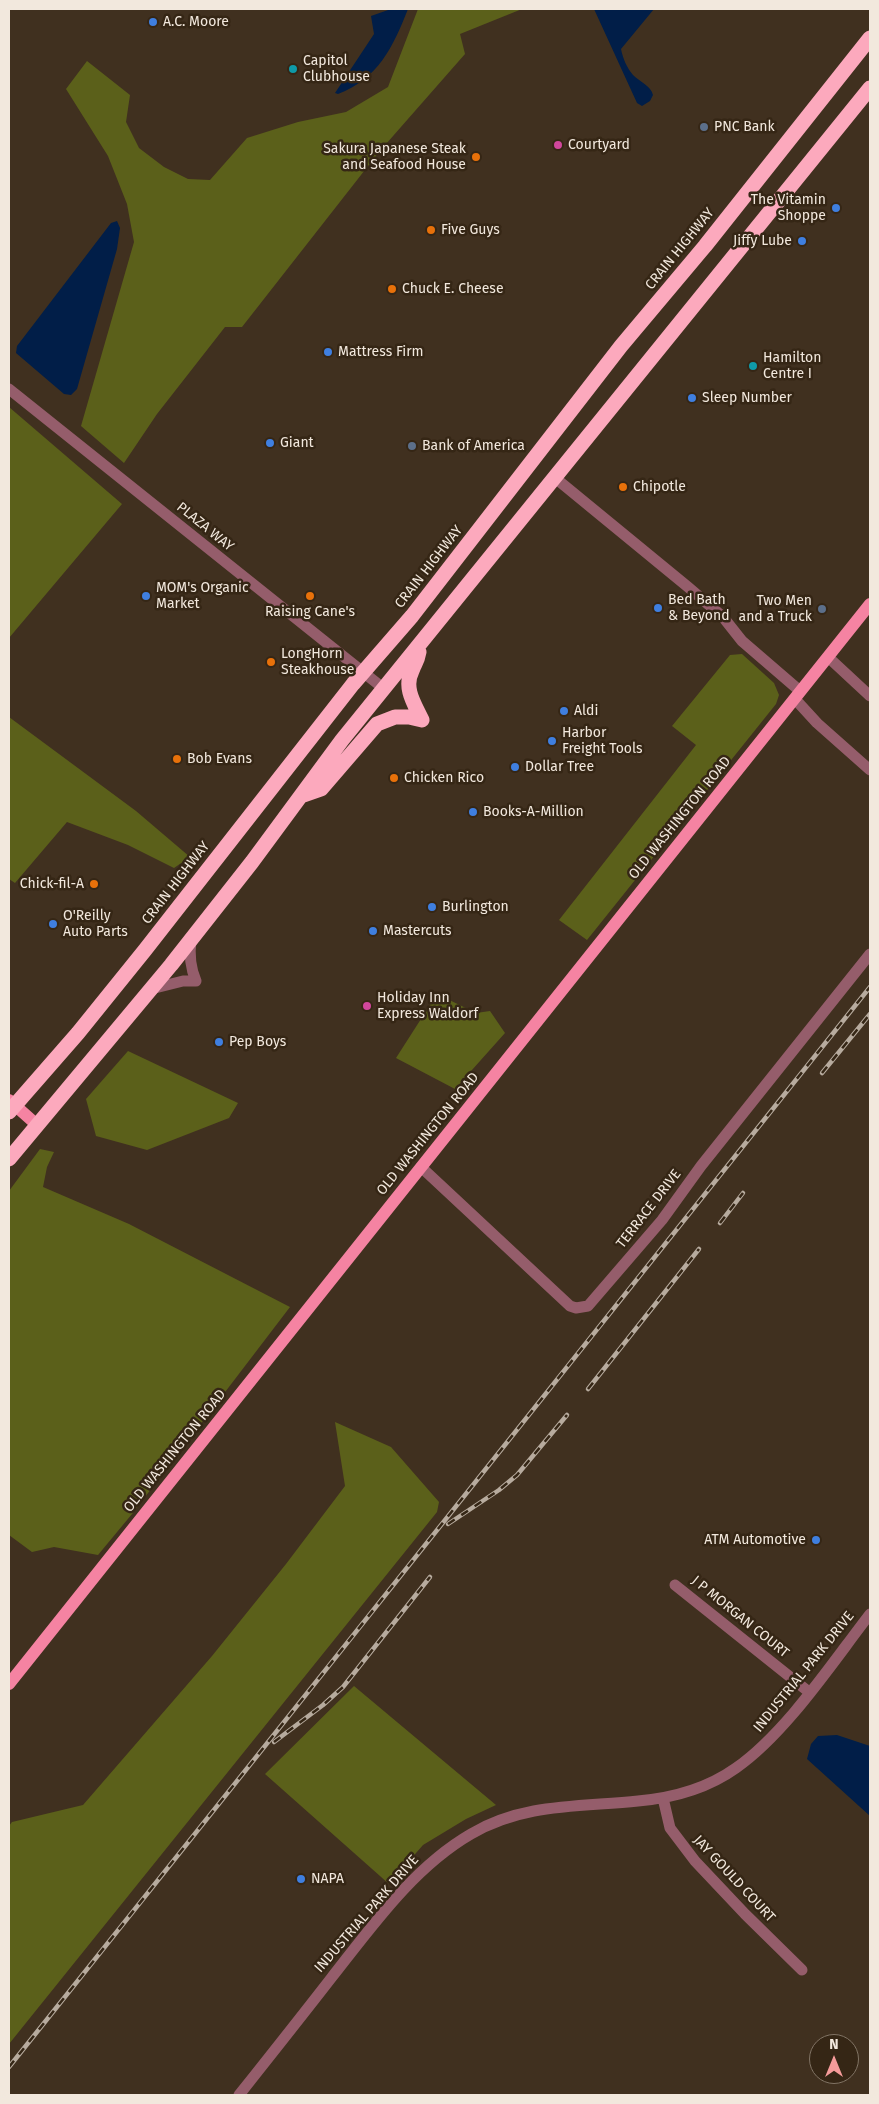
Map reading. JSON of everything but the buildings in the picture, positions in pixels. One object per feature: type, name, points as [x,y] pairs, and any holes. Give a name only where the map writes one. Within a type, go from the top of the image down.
[{"type":"highway","name":"CRAIN HIGHWAY","points":[[10,1106],[78,1033],[363,672],[412,616],[621,346],[705,246],[870,38]]},
{"type":"highway","points":[[9,1159],[151,989],[383,688],[870,88]]},
{"type":"highway","points":[[816,155],[870,97]]},
{"type":"highway","points":[[301,796],[321,789],[377,724],[395,717],[409,717],[422,720],[410,696],[409,687],[412,670],[417,664],[421,642]]},
{"type":"main road","name":"OLD WASHINGTON ROAD","points":[[9,1684],[870,604]]},
{"type":"main road","points":[[10,1106],[37,1125]]},
{"type":"street","name":"PLAZA WAY","points":[[9,389],[383,688]]},
{"type":"street","points":[[554,477],[716,611],[742,641],[798,695],[817,723],[870,770]]},
{"type":"street","points":[[828,657],[870,696]]},
{"type":"street","points":[[151,989],[183,981],[196,981],[191,970],[190,940]]},
{"type":"street","name":"TERRACE DRIVE","points":[[421,1167],[570,1306],[576,1308],[588,1306],[662,1220],[701,1166],[870,954]]},
{"type":"street","name":"J P MORGAN COURT","points":[[675,1584],[810,1692]]},
{"type":"street","name":"INDUSTRIAL PARK DRIVE","points":[[239,2095],[360,1942],[412,1880],[439,1855],[492,1823],[531,1810],[663,1798],[696,1789],[734,1770],[764,1745],[810,1692],[870,1614]]},
{"type":"street","name":"JAY GOULD COURT","points":[[663,1798],[670,1828],[695,1861],[802,1970]]},
{"type":"green space","points":[[418,9],[522,9],[460,34],[465,54],[379,152],[242,327],[225,327],[157,414],[124,463],[81,426],[134,242],[127,204],[108,156],[66,89],[87,61],[130,95],[126,122],[139,148],[164,167],[188,179],[210,180],[247,138],[298,122],[346,112],[388,87]]},
{"type":"green space","points":[[9,407],[122,504],[9,638]]},
{"type":"green space","points":[[742,654],[774,683],[779,695],[776,704],[587,940],[559,920],[696,745],[672,726],[730,655]]},
{"type":"green space","points":[[9,717],[136,811],[190,857],[174,868],[128,845],[67,822],[15,883],[9,879]]},
{"type":"green space","points":[[437,994],[476,1013],[490,1011],[505,1033],[455,1089],[396,1058]]},
{"type":"green space","points":[[128,1051],[238,1103],[229,1118],[147,1150],[96,1136],[86,1099]]},
{"type":"green space","points":[[40,1149],[54,1152],[47,1167],[43,1187],[129,1224],[290,1307],[132,1514],[98,1555],[54,1547],[32,1552],[9,1535],[9,1191]]},
{"type":"green space","points":[[335,1422],[391,1447],[439,1502],[437,1512],[9,2044],[9,1826],[12,1822],[83,1805],[212,1656],[286,1564],[345,1486]]},
{"type":"green space","points":[[354,1686],[496,1805],[466,1819],[423,1845],[389,1884],[265,1774]]},
{"type":"water","points":[[391,9],[408,9],[390,49],[374,71],[364,80],[352,88],[338,94],[335,93],[374,34],[371,16]]},
{"type":"water","points":[[594,9],[654,9],[621,49],[631,72],[652,92],[653,95],[650,101],[642,106],[637,103]]},
{"type":"water","points":[[117,221],[120,228],[117,249],[77,389],[71,395],[64,394],[16,353],[17,346],[111,223]]},
{"type":"water","points":[[837,1735],[870,1746],[870,1816],[807,1759],[811,1744],[818,1736]]},
{"type":"railway","points":[[9,2067],[870,987]]},
{"type":"railway","points":[[822,1073],[870,1014]]},
{"type":"railway","points":[[720,1223],[743,1193]]},
{"type":"railway","points":[[588,1389],[699,1249]]},
{"type":"railway","points":[[448,1524],[499,1490],[517,1475],[567,1415]]},
{"type":"railway","points":[[274,1742],[323,1705],[343,1687],[430,1577]]},
{"type":"place","name":"A.C. Moore","points":[[153,22]]},
{"type":"place","name":"Capitol Clubhouse","points":[[293,69]]},
{"type":"place","name":"PNC Bank","points":[[704,127]]},
{"type":"place","name":"Courtyard","points":[[558,145]]},
{"type":"place","name":"Sakura Japanese Steak and Seafood House","points":[[476,157]]},
{"type":"place","name":"The Vitamin Shoppe","points":[[836,208]]},
{"type":"place","name":"Five Guys","points":[[431,230]]},
{"type":"place","name":"Jiffy Lube","points":[[802,241]]},
{"type":"place","name":"Chuck E. Cheese","points":[[392,289]]},
{"type":"place","name":"Mattress Firm","points":[[328,352]]},
{"type":"place","name":"Hamilton Centre I","points":[[753,366]]},
{"type":"place","name":"Sleep Number","points":[[692,398]]},
{"type":"place","name":"Giant","points":[[270,443]]},
{"type":"place","name":"Bank of America","points":[[412,446]]},
{"type":"place","name":"Chipotle","points":[[623,487]]},
{"type":"place","name":"MOM's Organic Market","points":[[146,596]]},
{"type":"place","name":"Raising Cane's","points":[[310,596]]},
{"type":"place","name":"Bed Bath & Beyond","points":[[658,608]]},
{"type":"place","name":"Two Men and a Truck","points":[[822,609]]},
{"type":"place","name":"LongHorn Steakhouse","points":[[271,662]]},
{"type":"place","name":"Aldi","points":[[564,711]]},
{"type":"place","name":"Harbor Freight Tools","points":[[552,741]]},
{"type":"place","name":"Bob Evans","points":[[177,759]]},
{"type":"place","name":"Dollar Tree","points":[[515,767]]},
{"type":"place","name":"Chicken Rico","points":[[394,778]]},
{"type":"place","name":"Books-A-Million","points":[[473,812]]},
{"type":"place","name":"Chick-fil-A","points":[[94,884]]},
{"type":"place","name":"Burlington","points":[[432,907]]},
{"type":"place","name":"O'Reilly Auto Parts","points":[[53,924]]},
{"type":"place","name":"Mastercuts","points":[[373,931]]},
{"type":"place","name":"Holiday Inn Express Waldorf","points":[[367,1006]]},
{"type":"place","name":"Pep Boys","points":[[219,1042]]},
{"type":"place","name":"ATM Automotive","points":[[816,1540]]},
{"type":"place","name":"NAPA","points":[[301,1879]]}]
